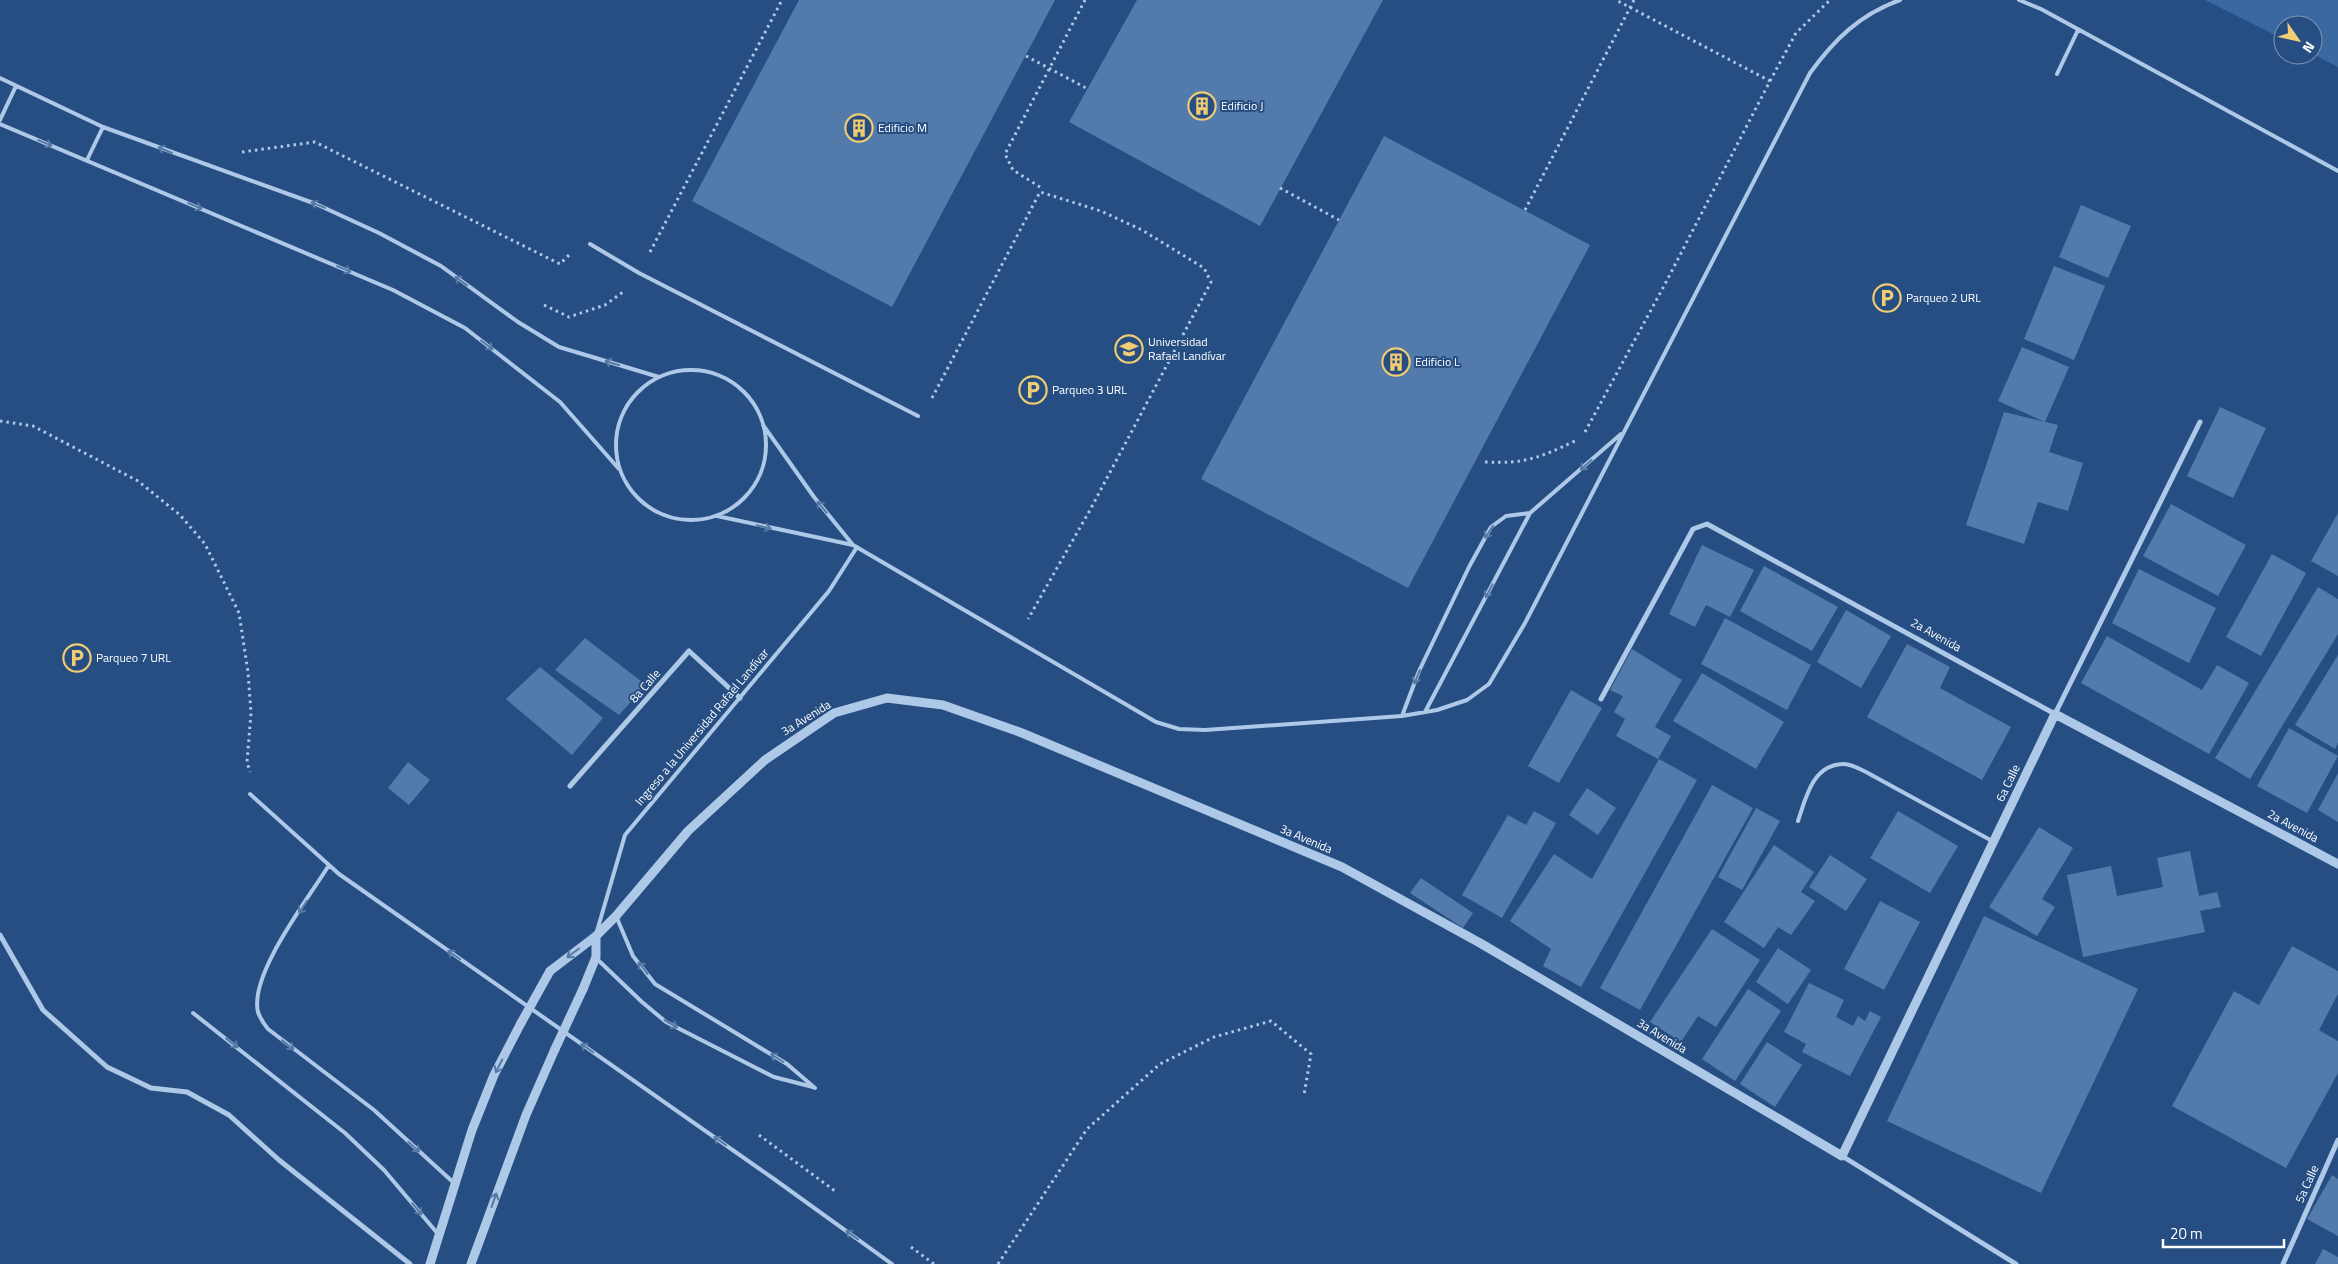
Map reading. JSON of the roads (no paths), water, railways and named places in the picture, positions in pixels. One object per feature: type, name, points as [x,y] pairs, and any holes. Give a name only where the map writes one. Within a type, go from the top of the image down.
[{"type":"street","name":"6a Calle","points":[[1842,1156],[2055,714],[2200,422]]},
{"type":"street","name":"2a Avenida","points":[[1601,699],[1693,529],[1707,524],[2055,714],[2338,864]]},
{"type":"street","name":"8a Calle","points":[[570,786],[689,651],[740,698]]},
{"type":"street","name":"3a Avenida","points":[[454,1183],[488,1090],[521,1023],[550,971],[596,936],[616,916],[688,831],[765,760],[834,713],[887,698],[944,705],[1022,733],[1342,867],[1480,943],[1842,1156],[2016,1264]]},
{"type":"street","points":[[0,935],[43,1010],[107,1067],[151,1088],[187,1092],[229,1115],[279,1160],[410,1264]]},
{"type":"street","points":[[471,1264],[526,1115],[596,957],[596,936]]},
{"type":"street","name":"5a Calle","points":[[2283,1264],[2338,1140]]},
{"type":"street","points":[[430,1264],[454,1183]]},
{"type":"lane","points":[[717,516],[855,546],[1156,722],[1179,729],[1205,730],[1402,716],[1425,713],[1467,700],[1489,684],[1525,623],[1810,73],[1830,45],[1848,29],[1886,5],[1900,0]]},
{"type":"lane","points":[[2019,0],[2040,9],[2338,172]]},
{"type":"lane","points":[[2057,74],[2078,30]]},
{"type":"lane","points":[[0,78],[103,127],[316,204],[379,232],[441,266],[518,322],[559,347],[659,377]]},
{"type":"lane","points":[[16,86],[0,122],[393,290],[465,328],[560,402],[619,469],[628,487],[642,502],[658,513],[678,519],[697,520],[717,516],[736,505],[751,490],[761,471],[766,450],[763,424]]},
{"type":"lane","points":[[86,160],[103,127]]},
{"type":"lane","points":[[590,244],[639,273],[918,416]]},
{"type":"lane","points":[[619,469],[616,448],[618,426],[627,406],[636,395],[659,377],[683,370],[710,372],[733,382],[751,400],[763,424],[814,497],[855,546]]},
{"type":"lane","points":[[1425,713],[1530,513],[1623,433]]},
{"type":"lane","points":[[1402,716],[1419,671],[1469,566],[1491,527],[1506,516],[1530,513]]},
{"type":"lane","name":"Ingreso a la Universidad Rafael Landívar","points":[[596,936],[624,835],[829,591],[855,546]]},
{"type":"lane","points":[[1798,820],[1811,783],[1826,767],[1845,764],[1866,772],[1994,842]]},
{"type":"lane","points":[[250,794],[339,874],[892,1264]]},
{"type":"lane","points":[[329,866],[268,962],[259,988],[258,1012],[268,1028],[374,1110],[454,1183]]},
{"type":"lane","points":[[596,957],[642,1002],[666,1022],[774,1077],[815,1088],[787,1064],[655,984],[634,956],[616,916]]},
{"type":"lane","points":[[193,1013],[345,1133],[384,1170],[439,1236]]},
{"type":"place","name":"Edificio J","points":[[1202,106]]},
{"type":"place","name":"Edificio M","points":[[859,128]]},
{"type":"place","name":"Parqueo 2 URL","points":[[1887,298]]},
{"type":"place","name":"Universidad Rafael Landívar","points":[[1129,349]]},
{"type":"place","name":"Edificio L","points":[[1396,362]]},
{"type":"place","name":"Parqueo 3 URL","points":[[1033,390]]},
{"type":"place","name":"Parqueo 7 URL","points":[[77,658]]}]
